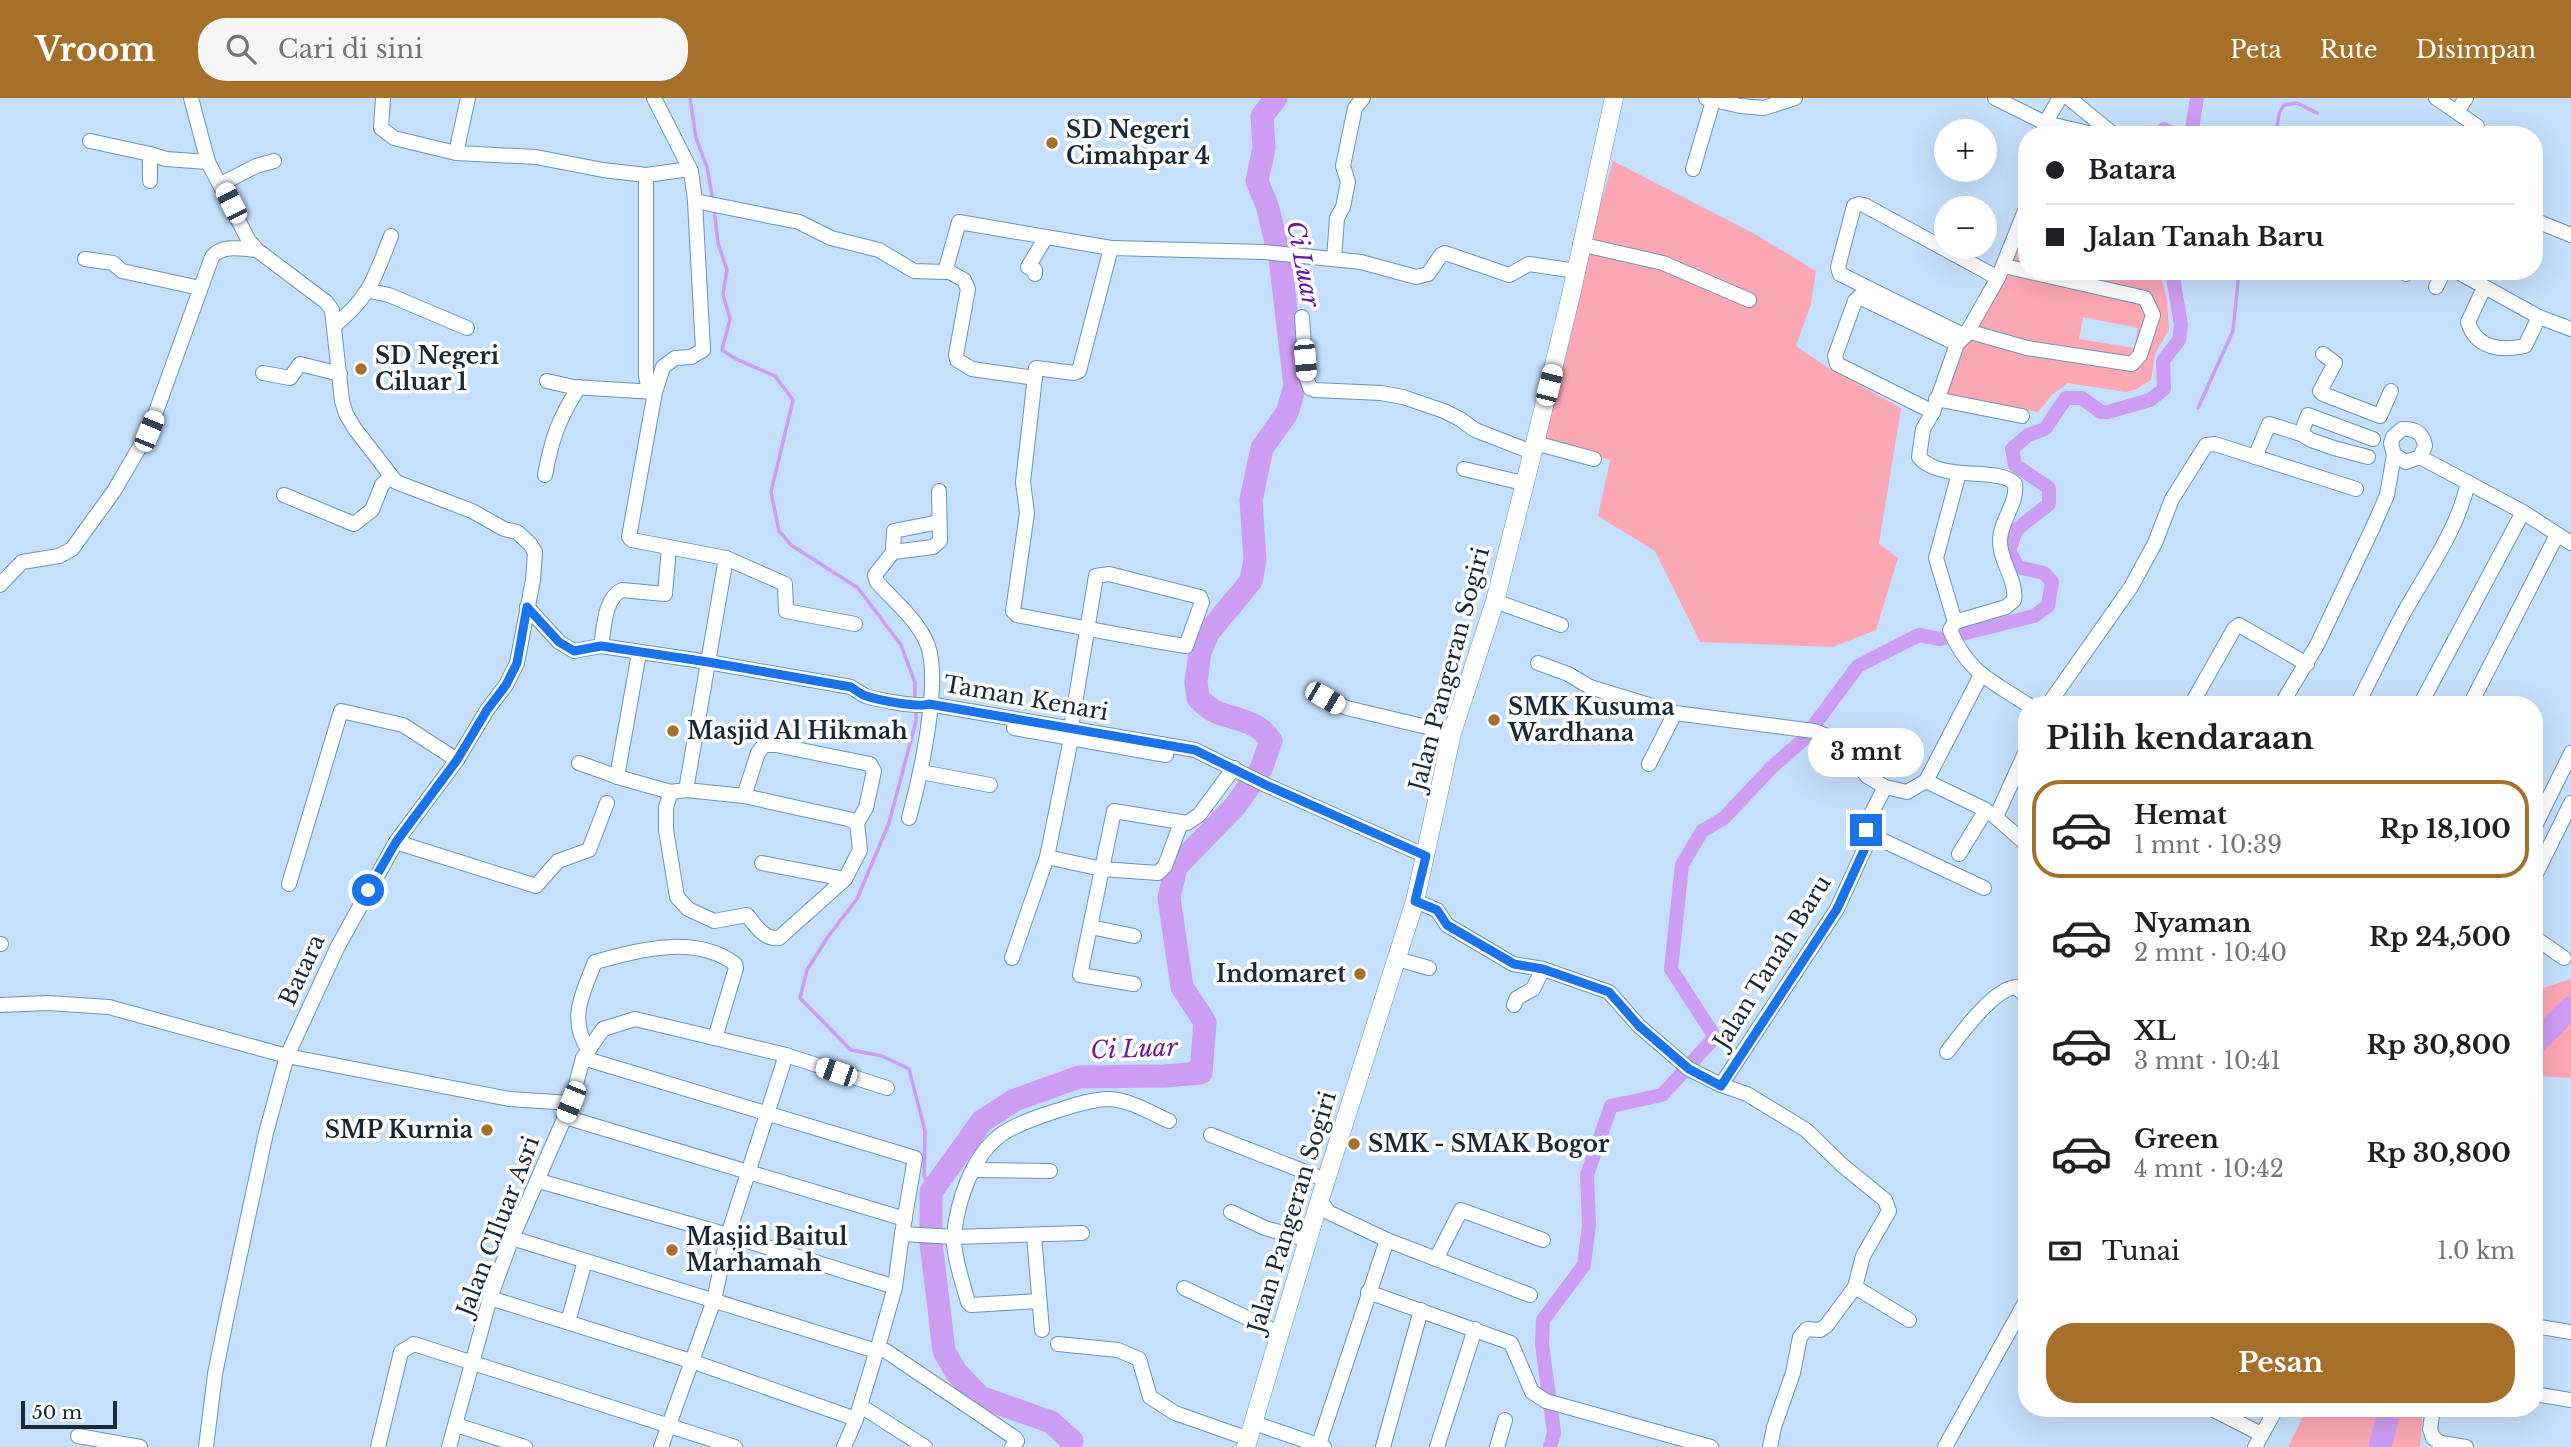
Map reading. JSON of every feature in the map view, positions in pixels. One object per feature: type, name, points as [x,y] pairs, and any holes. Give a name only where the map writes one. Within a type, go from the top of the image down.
[{"type":"street","points":[[191,98],[208,162],[249,241],[326,302],[332,310],[346,414],[391,476],[382,485],[372,510],[354,524],[284,495]]},
{"type":"street","points":[[383,98],[381,128],[394,138],[456,153],[536,157],[646,175],[690,169]]},
{"type":"street","points":[[456,153],[468,98]]},
{"type":"street","points":[[654,98],[707,203],[703,350],[691,357],[667,361],[652,391],[629,537],[632,540],[726,558],[785,584],[786,611],[855,624]]},
{"type":"street","points":[[1334,259],[1337,218],[1343,207],[1348,182],[1343,166],[1355,108],[1363,98]]},
{"type":"street","name":"Jalan Pangeran Sogiri","points":[[1250,1437],[1320,1199],[1415,901],[1452,733],[1495,601],[1534,447],[1614,98]]},
{"type":"street","points":[[1693,169],[1709,100],[1764,108],[1793,98]]},
{"type":"street","points":[[1995,98],[2039,126]]},
{"type":"street","points":[[2046,126],[2060,98]]},
{"type":"street","points":[[2069,98],[2103,126]]},
{"type":"street","points":[[2436,98],[2477,126]]},
{"type":"street","points":[[2458,111],[2466,98]]},
{"type":"street","points":[[90,141],[166,159],[208,162]]},
{"type":"street","points":[[150,154],[150,181]]},
{"type":"street","points":[[221,184],[256,166],[274,161]]},
{"type":"street","points":[[646,175],[646,376],[652,391]]},
{"type":"street","points":[[707,203],[799,222],[831,238],[880,250],[914,271],[946,270]]},
{"type":"street","points":[[1963,337],[1840,274],[1838,267],[1854,206],[1864,205],[2001,272],[2018,275]]},
{"type":"street","points":[[946,270],[959,222],[1111,248],[1264,253],[1361,262],[1416,277],[1428,274],[1445,253],[1509,275],[1529,264],[1576,271]]},
{"type":"street","points":[[2543,224],[2571,235]]},
{"type":"street","points":[[1952,626],[2006,607],[2014,600],[2000,545],[2001,532],[2015,495],[2015,485],[2007,478],[1959,473],[1929,466],[1919,457],[1923,429],[1963,337],[2001,272],[2018,228]]},
{"type":"street","points":[[335,325],[348,315],[370,290],[391,236]]},
{"type":"street","points":[[1035,274],[1035,270],[1028,267],[1046,237]]},
{"type":"street","points":[[1580,244],[1663,263],[1749,300]]},
{"type":"street","points":[[0,585],[22,562],[59,556],[72,549],[114,491],[149,431],[208,265],[217,251],[223,248],[257,250]]},
{"type":"street","points":[[1013,958],[1047,857],[1071,733],[1088,630],[1096,576],[1109,574],[1202,599],[1186,646],[1088,630],[1017,615],[1013,611],[1027,513],[1023,482],[1036,368],[1074,373],[1079,371],[1111,248]]},
{"type":"street","points":[[85,259],[113,263],[122,271],[200,288]]},
{"type":"street","points":[[946,270],[964,280],[968,289],[957,359],[972,369],[1035,378]]},
{"type":"street","points":[[2022,416],[1934,406],[1836,364],[1835,356],[1857,298],[1963,337],[2132,364],[2140,355],[2153,314],[2146,298],[2046,280]]},
{"type":"street","points":[[2436,287],[2440,280]]},
{"type":"street","points":[[2471,280],[2539,317],[2571,329]]},
{"type":"street","points":[[2484,288],[2468,322],[2482,342],[2505,351],[2525,346],[2539,317]]},
{"type":"street","points":[[370,290],[389,295],[467,328]]},
{"type":"street","points":[[1302,317],[1306,376],[1310,388],[1403,397],[1452,415],[1475,430],[1534,447],[1594,459]]},
{"type":"street","points":[[2323,354],[2335,363],[2320,391],[2328,396],[2380,416],[2391,391]]},
{"type":"street","points":[[263,373],[290,378],[300,364],[340,374]]},
{"type":"street","points":[[547,381],[579,387],[652,391]]},
{"type":"street","points":[[545,475],[553,434],[579,387]]},
{"type":"street","points":[[2322,418],[2328,396]]},
{"type":"street","points":[[2301,433],[2308,415],[2373,439]]},
{"type":"street","points":[[2255,457],[2269,424],[2368,457]]},
{"type":"street","points":[[2287,696],[2307,664],[2386,495],[2394,455],[2390,443],[2393,437],[2402,429],[2409,429],[2415,430],[2424,439],[2420,457],[2406,462],[2394,455]]},
{"type":"street","points":[[2054,696],[2131,587],[2155,543],[2172,499],[2206,446],[2215,444],[2356,489]]},
{"type":"street","points":[[2420,457],[2523,512],[2571,543]]},
{"type":"street","points":[[1464,469],[1523,483]]},
{"type":"street","points":[[1959,473],[1936,558],[1957,648],[1981,675],[2018,699]]},
{"type":"street","name":"Batara","points":[[206,1447],[215,1374],[227,1315],[266,1133],[287,1056],[338,946],[396,842],[457,760],[487,710],[506,685],[517,663],[533,580],[535,552],[517,532],[472,511],[405,486],[391,476]]},
{"type":"street","points":[[2362,696],[2402,617],[2435,561],[2465,496],[2468,482]]},
{"type":"street","points":[[893,552],[933,547],[940,541],[939,491]]},
{"type":"street","points":[[2425,696],[2523,512]]},
{"type":"street","points":[[909,818],[921,772],[932,662],[927,643],[911,618],[877,582],[875,575],[893,552],[894,531],[939,522]]},
{"type":"street","points":[[2475,696],[2557,535]]},
{"type":"street","points":[[601,646],[609,606],[619,591],[664,594],[669,547]]},
{"type":"street","points":[[726,558],[708,664],[678,791],[666,807],[666,830],[677,897],[688,909],[715,922],[747,915],[764,934],[772,939],[779,939],[845,879],[860,850],[857,824],[866,808],[874,771],[870,764],[776,745],[764,745],[758,753],[744,796]]},
{"type":"street","points":[[1495,601],[1561,625]]},
{"type":"street","points":[[527,607],[559,642],[570,650],[601,646],[708,664]]},
{"type":"street","points":[[2196,696],[2234,629],[2239,625],[2307,664]]},
{"type":"street","points":[[617,777],[639,653]]},
{"type":"street","points":[[1538,663],[1568,674],[1590,687],[1675,713],[1807,731],[1838,740],[1867,776],[1885,787],[1907,792],[1926,781],[1981,675]]},
{"type":"street","name":"Taman Kenari","points":[[708,664],[853,697],[865,696],[1071,733],[1195,750],[1266,785],[1426,856]]},
{"type":"street","points":[[1325,698],[1347,708],[1452,733]]},
{"type":"street","points":[[289,884],[341,711],[403,724],[457,760]]},
{"type":"street","points":[[1649,764],[1675,713]]},
{"type":"street","points":[[2543,810],[2571,753]]},
{"type":"street","points":[[579,763],[617,777],[678,791],[744,796],[848,819],[857,824]]},
{"type":"street","points":[[1959,854],[1991,814],[2018,765]]},
{"type":"street","points":[[1134,984],[1080,975],[1114,811],[1187,823],[1199,815],[1240,771]]},
{"type":"street","points":[[921,772],[990,785]]},
{"type":"street","points":[[1926,781],[1991,814],[2018,837]]},
{"type":"street","name":"Jalan Tanah Baru","points":[[1721,1086],[1837,909],[1871,835],[1866,830],[1867,822],[1885,787]]},
{"type":"street","points":[[396,842],[536,886],[558,861],[589,850],[607,803]]},
{"type":"street","points":[[2543,860],[2571,803]]},
{"type":"street","points":[[1047,857],[1102,869],[1158,873],[1165,866],[1181,823]]},
{"type":"street","points":[[1871,835],[1984,888]]},
{"type":"street","points":[[762,863],[845,879]]},
{"type":"street","points":[[1415,901],[1437,910],[1447,925],[1514,964],[1543,969],[1609,992],[1639,1026],[1689,1069],[1721,1086],[1747,1094],[1806,1130],[1842,1165],[1885,1200],[1889,1211],[1863,1256],[1855,1287],[1826,1326],[1820,1330],[1807,1329],[1800,1337],[1793,1373],[1774,1427],[1770,1447]]},
{"type":"street","points":[[1091,927],[1134,936]]},
{"type":"street","points":[[2543,943],[2564,958]]},
{"type":"street","points":[[586,1054],[579,1036],[578,1004],[595,962],[645,948],[685,947],[719,954],[735,964],[715,1038]]},
{"type":"street","points":[[1397,959],[1429,968]]},
{"type":"street","points":[[1514,1004],[1517,998],[1533,989],[1543,969]]},
{"type":"street","points":[[1947,1052],[1971,1021],[2005,990],[2016,986],[2018,988]]},
{"type":"street","points":[[0,1005],[48,1003],[109,1007],[287,1056],[509,1099],[571,1102]]},
{"type":"street","points":[[586,1054],[603,1029],[635,1019],[786,1055],[887,1088]]},
{"type":"street","points":[[586,1054],[768,1114],[915,1158],[905,1219],[908,1235],[881,1351],[862,1414],[844,1447]]},
{"type":"street","name":"Jalan CIluar Asri","points":[[449,1447],[490,1298],[512,1238],[571,1102],[586,1054]]},
{"type":"street","points":[[661,1447],[694,1362],[714,1300],[728,1235],[750,1174],[786,1055]]},
{"type":"street","points":[[1039,1301],[970,1305],[952,1237],[959,1207],[984,1153],[998,1137],[1036,1118],[1073,1105],[1109,1099],[1134,1105],[1169,1121]]},
{"type":"street","points":[[565,1117],[905,1219]]},
{"type":"street","points":[[1211,1135],[1326,1180]]},
{"type":"street","points":[[974,1170],[1050,1171]]},
{"type":"street","points":[[539,1181],[728,1235],[894,1287]]},
{"type":"street","points":[[1320,1199],[1328,1212],[1387,1240],[1530,1295]]},
{"type":"street","points":[[1436,1259],[1460,1211],[1544,1240]]},
{"type":"street","points":[[1231,1212],[1265,1228],[1308,1240]]},
{"type":"street","points":[[908,1235],[952,1237],[1082,1233]]},
{"type":"street","points":[[1034,1236],[1042,1330]]},
{"type":"street","points":[[512,1238],[881,1351],[1015,1438],[1016,1442],[1012,1447]]},
{"type":"street","points":[[1058,1344],[1118,1350],[1139,1359],[1150,1397],[1175,1413],[1250,1437],[1320,1447],[1387,1240]]},
{"type":"street","points":[[568,1322],[585,1261]]},
{"type":"street","points":[[1184,1287],[1281,1334]]},
{"type":"street","points":[[1855,1287],[1909,1320]]},
{"type":"street","points":[[1368,1292],[1511,1343],[1532,1392],[1546,1401],[1711,1447]]},
{"type":"street","points":[[490,1298],[862,1414],[925,1447]]},
{"type":"street","points":[[1383,1447],[1421,1310]]},
{"type":"street","points":[[1945,1447],[2018,1317]]},
{"type":"street","points":[[2543,1327],[2571,1332]]},
{"type":"street","points":[[1437,1447],[1475,1329]]},
{"type":"street","points":[[378,1447],[401,1352],[414,1344],[735,1447]]},
{"type":"street","points":[[2543,1395],[2571,1400]]},
{"type":"street","points":[[2224,1417],[2258,1441],[2272,1417]]},
{"type":"street","points":[[2432,1417],[2430,1429],[2433,1438],[2440,1445],[2466,1447]]},
{"type":"street","points":[[1497,1447],[1505,1420]]},
{"type":"street","points":[[456,1425],[525,1447]]},
{"type":"street","points":[[78,1436],[140,1447]]},
{"type":"shaded area","points":[[1613,161],[1753,233],[1816,271],[1811,304],[1796,346],[1827,367],[1901,408],[1879,544],[1898,558],[1876,630],[1833,647],[1700,642],[1655,551],[1598,516],[1610,460],[1533,438]]},
{"type":"shaded area","points":[[2018,233],[2018,280],[2162,280],[2169,330],[2155,354],[2151,380],[2135,390],[2126,392],[2068,383],[2052,395],[2038,412],[1944,394],[1943,385]],"holes":[[[2083,317],[2138,328],[2134,348],[2079,339]]]},
{"type":"shaded area","points":[[2571,979],[2571,1078],[2543,1076],[2543,988]]},
{"type":"shaded area","points":[[2303,1417],[2422,1417],[2420,1447],[2288,1447]]},
{"type":"waterway","points":[[690,98],[696,138],[707,167],[713,201]]},
{"type":"waterway","name":"Ci Luar","points":[[1071,1447],[1072,1441],[1051,1422],[980,1397],[956,1372],[944,1351],[931,1243],[931,1192],[982,1121],[1015,1100],[1079,1077],[1201,1073],[1205,1022],[1182,987],[1169,898],[1176,867],[1236,805],[1261,769],[1271,741],[1253,725],[1209,708],[1198,698],[1196,682],[1200,652],[1208,633],[1251,581],[1255,560],[1251,500],[1262,448],[1287,413],[1295,386],[1280,258],[1267,205],[1257,181],[1264,148],[1262,116],[1276,98]]},
{"type":"waterway","points":[[2192,126],[2197,98]]},
{"type":"waterway","points":[[2277,126],[2284,105],[2297,103],[2317,113]]},
{"type":"waterway","points":[[714,209],[718,243],[727,270],[723,294],[730,319],[722,350],[775,376],[793,400],[771,492],[779,531],[791,545],[858,588],[901,645],[915,683],[915,702]]},
{"type":"waterway","points":[[1550,1447],[1554,1433],[1542,1344],[1543,1320],[1584,1265],[1589,1225],[1587,1175],[1611,1106],[1662,1095],[1715,1037],[1671,969],[1682,865],[1702,831],[1724,818],[1772,767],[1803,740],[1858,666],[1919,635],[1940,639],[1958,635],[2034,616],[2048,606],[2052,582],[2044,573],[2018,567],[2009,551],[2016,530],[2049,504],[2049,488],[2015,465],[2012,449],[2028,435],[2045,429],[2066,398],[2082,398],[2101,412],[2108,412],[2150,400],[2164,389],[2163,361],[2179,340],[2181,325],[2174,280]]},
{"type":"waterway","points":[[2198,408],[2233,331],[2238,280]]},
{"type":"waterway","points":[[916,710],[916,721],[889,823],[857,899],[807,970],[800,998],[851,1050],[882,1056],[909,1069],[925,1131],[924,1175],[931,1192]]},
{"type":"waterway","points":[[2543,1035],[2571,1008]]},
{"type":"waterway","points":[[2380,1447],[2388,1417]]},
{"type":"place","name":"SD Negeri Cimahpar 4","points":[[1052,143]]},
{"type":"place","name":"SD Negeri Ciluar 1","points":[[361,369]]},
{"type":"place","name":"SMK Kusuma Wardhana","points":[[1494,720]]},
{"type":"place","name":"Masjid Al Hikmah","points":[[673,731]]},
{"type":"place","name":"Indomaret","points":[[1360,974]]},
{"type":"place","name":"SMP Kurnia","points":[[487,1130]]},
{"type":"place","name":"SMK - SMAK Bogor","points":[[1354,1144]]},
{"type":"place","name":"Masjid Baitul Marhamah","points":[[672,1250]]},
{"type":"route","points":[[368,890],[396,842],[457,760],[487,710],[506,685],[517,663],[527,607],[563,646],[574,651],[601,646],[708,662],[851,687],[865,696],[925,707],[929,704],[1195,750],[1266,785],[1426,856],[1415,901],[1437,910],[1447,925],[1514,964],[1543,969],[1609,992],[1639,1026],[1689,1069],[1721,1086],[1837,909],[1871,835],[1866,830]]}]
